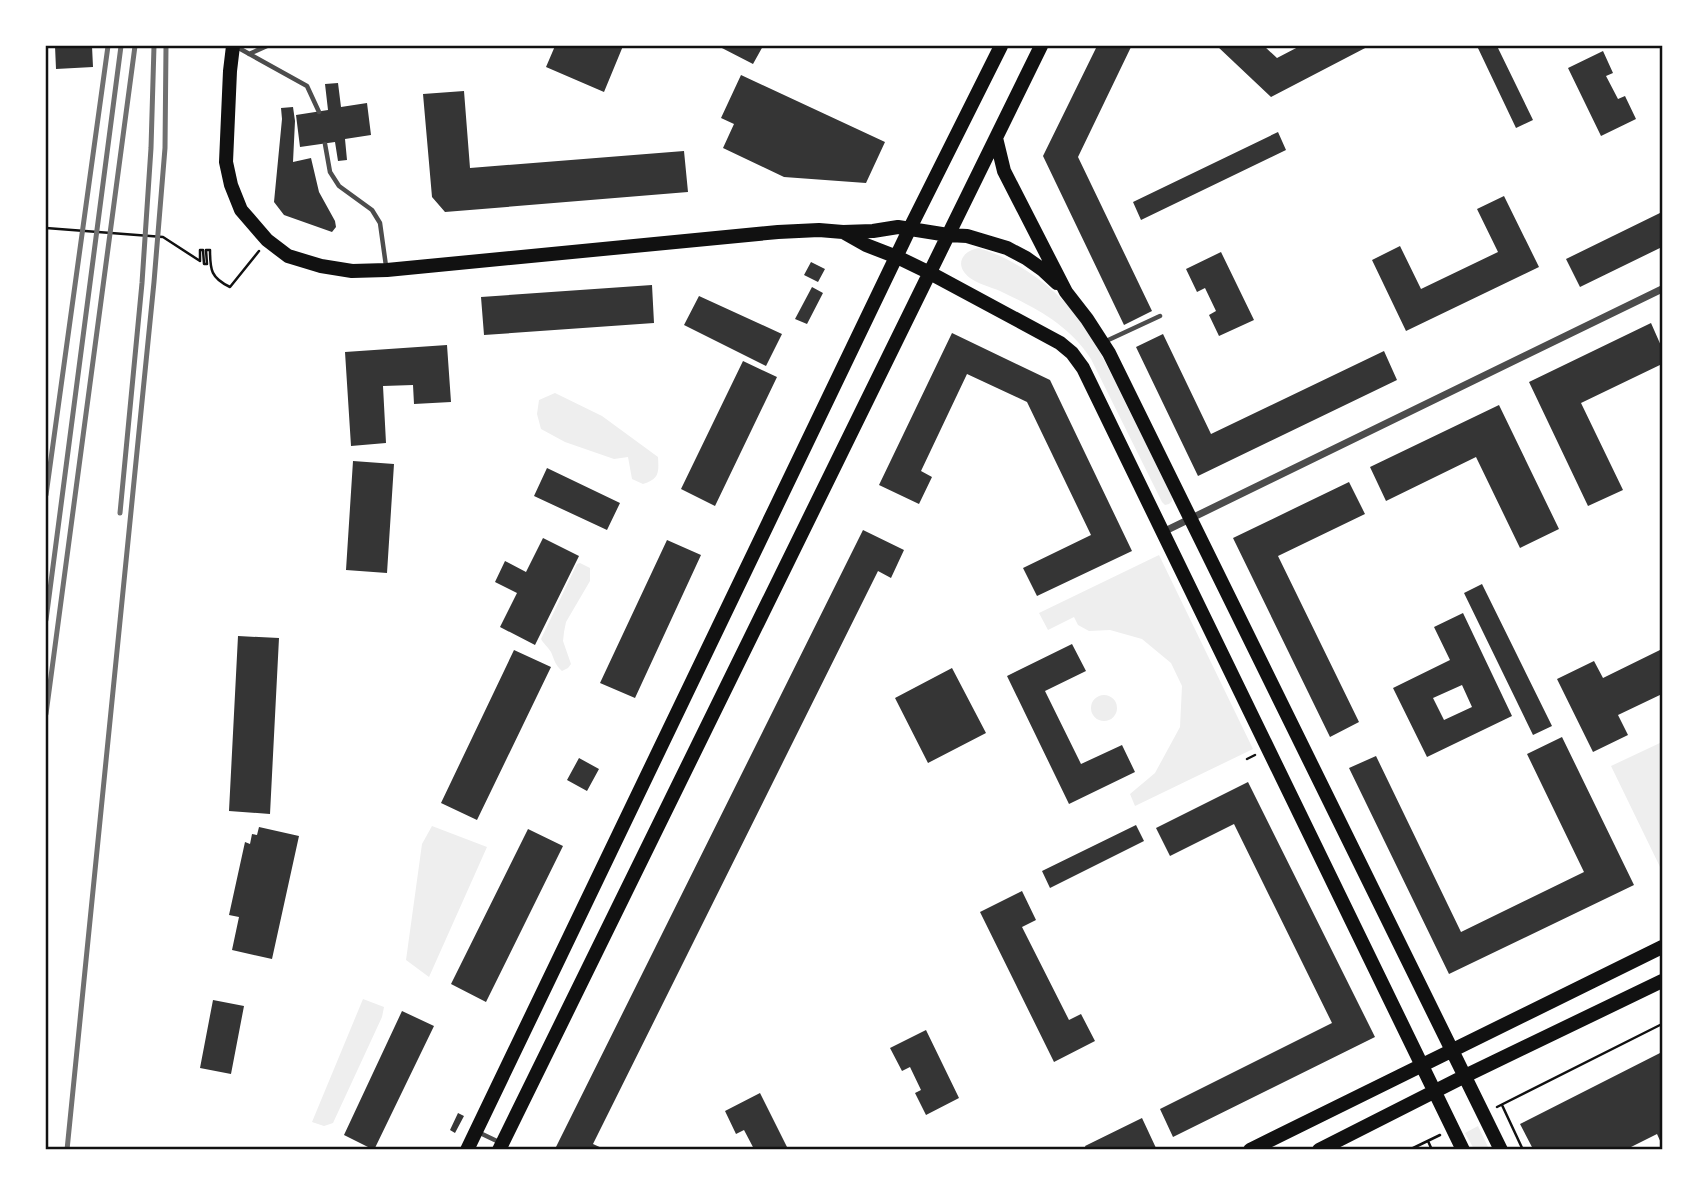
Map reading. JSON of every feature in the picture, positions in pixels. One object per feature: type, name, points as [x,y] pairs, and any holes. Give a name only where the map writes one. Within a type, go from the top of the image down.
[{"type":"main road","points":[[234,46],[229,82],[226,162],[231,184],[242,210],[267,240],[288,256],[321,266],[352,271],[387,270],[778,232],[873,231],[898,227],[967,236],[1007,248],[1043,270],[1066,292],[1109,353],[1501,1150]]},
{"type":"main road","points":[[467,1150],[1000,46]]},
{"type":"main road","points":[[501,1146],[1041,46]]},
{"type":"main road","points":[[996,138],[1004,171],[1066,292]]},
{"type":"main road","points":[[843,232],[930,273],[1060,343],[1083,368],[1463,1150]]},
{"type":"main road","points":[[1250,1150],[1662,947]]},
{"type":"main road","points":[[1318,1150],[1662,981]]},
{"type":"street","points":[[1163,532],[1662,289]]},
{"type":"lane","points":[[234,46],[307,86],[319,112]]},
{"type":"lane","points":[[249,54],[267,46]]},
{"type":"lane","points":[[325,144],[330,172],[339,186],[372,210],[380,223],[387,270]]},
{"type":"lane","points":[[1102,343],[1160,316]]},
{"type":"lane","points":[[476,1131],[501,1146]]},
{"type":"path","points":[[46,228],[163,237],[200,261],[200,250],[203,250],[204,264],[207,264],[206,250],[210,250],[210,268],[213,274],[219,282],[230,287],[267,240]]},
{"type":"path","points":[[1483,1113],[1662,1024]]},
{"type":"path","points":[[1502,1105],[1523,1150]]},
{"type":"path","points":[[1409,1150],[1453,1129]]},
{"type":"path","points":[[1428,1141],[1432,1150]]},
{"type":"shaded area","points":[[979,248],[1010,261],[1040,280],[1077,316],[1103,358],[1161,474],[1172,497],[1169,504],[1162,502],[1091,359],[1082,347],[1062,327],[1039,311],[977,282],[962,269],[964,256]]},
{"type":"shaded area","points":[[555,393],[602,416],[658,457],[655,477],[643,484],[632,479],[628,457],[614,459],[565,442],[541,429],[537,414],[539,400]]},
{"type":"shaded area","points":[[1159,555],[1253,749],[1135,806],[1130,794],[1155,773],[1180,727],[1182,686],[1171,663],[1142,639],[1110,630],[1089,631],[1078,625],[1074,617],[1048,630],[1039,613]]},
{"type":"shaded area","points":[[577,564],[590,568],[590,581],[566,622],[563,641],[571,664],[562,671],[541,639]]},
{"type":"shaded area","points":[[1104,695],[1113,699],[1117,708],[1113,717],[1104,721],[1095,717],[1091,708],[1095,699]]},
{"type":"shaded area","points":[[1662,742],[1662,871],[1611,766]]},
{"type":"shaded area","points":[[432,826],[487,847],[429,977],[406,960],[422,844]]},
{"type":"shaded area","points":[[363,999],[384,1007],[382,1017],[333,1123],[324,1126],[312,1122]]},
{"type":"shaded area","points":[[1478,1126],[1489,1149],[1474,1149],[1465,1133]]},
{"type":"building","points":[[55,46],[92,46],[93,67],[56,69]]},
{"type":"building","points":[[555,46],[623,46],[604,92],[546,67]]},
{"type":"building","points":[[718,46],[763,46],[753,64]]},
{"type":"building","points":[[1097,46],[1131,47],[1078,157],[1152,311],[1124,325],[1043,156]]},
{"type":"building","points":[[1217,46],[1264,46],[1277,58],[1300,46],[1369,46],[1271,97]]},
{"type":"building","points":[[1477,46],[1497,46],[1533,120],[1516,128]]},
{"type":"building","points":[[1603,51],[1613,73],[1606,76],[1618,99],[1625,96],[1636,119],[1601,136],[1568,68]]},
{"type":"building","points":[[741,75],[885,142],[866,183],[784,177],[723,148],[734,124],[721,118]]},
{"type":"building","points":[[338,83],[341,107],[367,103],[371,135],[345,139],[347,160],[338,161],[335,142],[300,147],[296,115],[328,110],[325,84]]},
{"type":"building","points":[[464,91],[470,168],[684,151],[688,192],[445,212],[432,197],[423,94]]},
{"type":"building","points":[[293,107],[293,162],[311,158],[319,192],[335,221],[336,227],[332,232],[284,215],[274,202],[281,108]]},
{"type":"building","points":[[1278,132],[1286,150],[1141,220],[1133,202]]},
{"type":"building","points":[[1504,196],[1539,267],[1406,331],[1372,260],[1400,246],[1421,289],[1498,252],[1477,209]]},
{"type":"building","points":[[1662,212],[1662,247],[1580,287],[1566,259]]},
{"type":"building","points":[[1221,252],[1254,320],[1219,336],[1209,315],[1216,311],[1205,288],[1197,292],[1186,269]]},
{"type":"building","points":[[811,262],[825,269],[818,282],[804,275]]},
{"type":"building","points":[[652,285],[654,323],[484,335],[481,297]]},
{"type":"building","points":[[812,287],[823,293],[807,324],[795,319]]},
{"type":"building","points":[[699,296],[782,334],[766,366],[684,325]]},
{"type":"building","points":[[1651,323],[1662,348],[1662,364],[1581,403],[1623,490],[1588,506],[1529,382]]},
{"type":"building","points":[[952,333],[1050,380],[1132,551],[1037,596],[1023,568],[1091,535],[1027,402],[967,374],[921,471],[932,477],[919,504],[879,485]]},
{"type":"building","points":[[1163,334],[1211,434],[1384,351],[1397,380],[1198,476],[1136,347]]},
{"type":"building","points":[[447,345],[451,402],[414,404],[413,385],[383,386],[386,443],[351,446],[345,352]]},
{"type":"building","points":[[743,361],[777,377],[715,506],[681,489]]},
{"type":"building","points":[[1499,405],[1559,529],[1520,548],[1476,457],[1386,501],[1370,467]]},
{"type":"building","points":[[353,461],[394,464],[387,573],[346,570]]},
{"type":"building","points":[[547,468],[620,503],[607,530],[534,496]]},
{"type":"building","points":[[1349,482],[1365,514],[1278,556],[1359,722],[1330,737],[1233,538]]},
{"type":"building","points":[[863,530],[904,550],[891,578],[878,571],[593,1144],[604,1149],[555,1149]]},
{"type":"building","points":[[543,538],[579,556],[535,645],[500,627],[517,593],[495,582],[505,561],[526,572]]},
{"type":"building","points":[[667,540],[701,555],[635,698],[600,683]]},
{"type":"building","points":[[1482,584],[1552,726],[1533,735],[1464,593]]},
{"type":"building","points":[[1463,613],[1512,716],[1427,757],[1393,688],[1450,660],[1434,627]],"holes":[[[1462,685],[1472,707],[1444,720],[1433,698]]]},
{"type":"building","points":[[238,636],[279,638],[270,814],[229,811]]},
{"type":"building","points":[[1072,644],[1086,671],[1045,691],[1081,764],[1122,745],[1135,772],[1069,804],[1007,676]]},
{"type":"building","points":[[1662,649],[1662,694],[1618,715],[1628,735],[1593,752],[1557,679],[1594,661],[1603,678]]},
{"type":"building","points":[[514,650],[551,667],[477,820],[441,803]]},
{"type":"building","points":[[952,668],[986,733],[928,763],[895,698]]},
{"type":"building","points":[[1562,737],[1634,885],[1449,974],[1349,768],[1376,756],[1461,932],[1584,872],[1527,754]]},
{"type":"building","points":[[579,758],[599,769],[587,791],[567,780]]},
{"type":"building","points":[[1248,782],[1375,1037],[1173,1137],[1160,1109],[1332,1023],[1234,824],[1170,856],[1156,828]]},
{"type":"building","points":[[1136,825],[1144,841],[1050,888],[1042,871]]},
{"type":"building","points":[[259,827],[299,836],[272,959],[232,950],[239,917],[229,915],[245,842],[250,844],[252,834],[257,835]]},
{"type":"building","points":[[528,829],[563,846],[486,1002],[451,984]]},
{"type":"building","points":[[1022,891],[1036,920],[1022,927],[1069,1020],[1081,1014],[1095,1041],[1054,1062],[980,912]]},
{"type":"building","points":[[213,1000],[244,1006],[231,1074],[200,1068]]},
{"type":"building","points":[[402,1011],[434,1026],[374,1150],[344,1135]]},
{"type":"building","points":[[926,1030],[959,1098],[926,1115],[915,1093],[921,1090],[910,1067],[902,1071],[890,1048]]},
{"type":"building","points":[[1662,1052],[1662,1145],[1657,1134],[1627,1149],[1533,1149],[1520,1124]]},
{"type":"building","points":[[760,1093],[788,1149],[754,1149],[744,1130],[736,1134],[725,1111]]},
{"type":"building","points":[[458,1113],[464,1116],[455,1133],[450,1130]]},
{"type":"building","points":[[1142,1118],[1156,1148],[1086,1149],[1085,1146]]},
{"type":"railway","points":[[46,495],[108,46]]},
{"type":"railway","points":[[46,620],[121,46]]},
{"type":"railway","points":[[46,714],[135,46]]},
{"type":"railway","points":[[120,513],[142,283],[151,148],[154,46]]},
{"type":"railway","points":[[67,1150],[154,282],[165,148],[166,46]]}]
